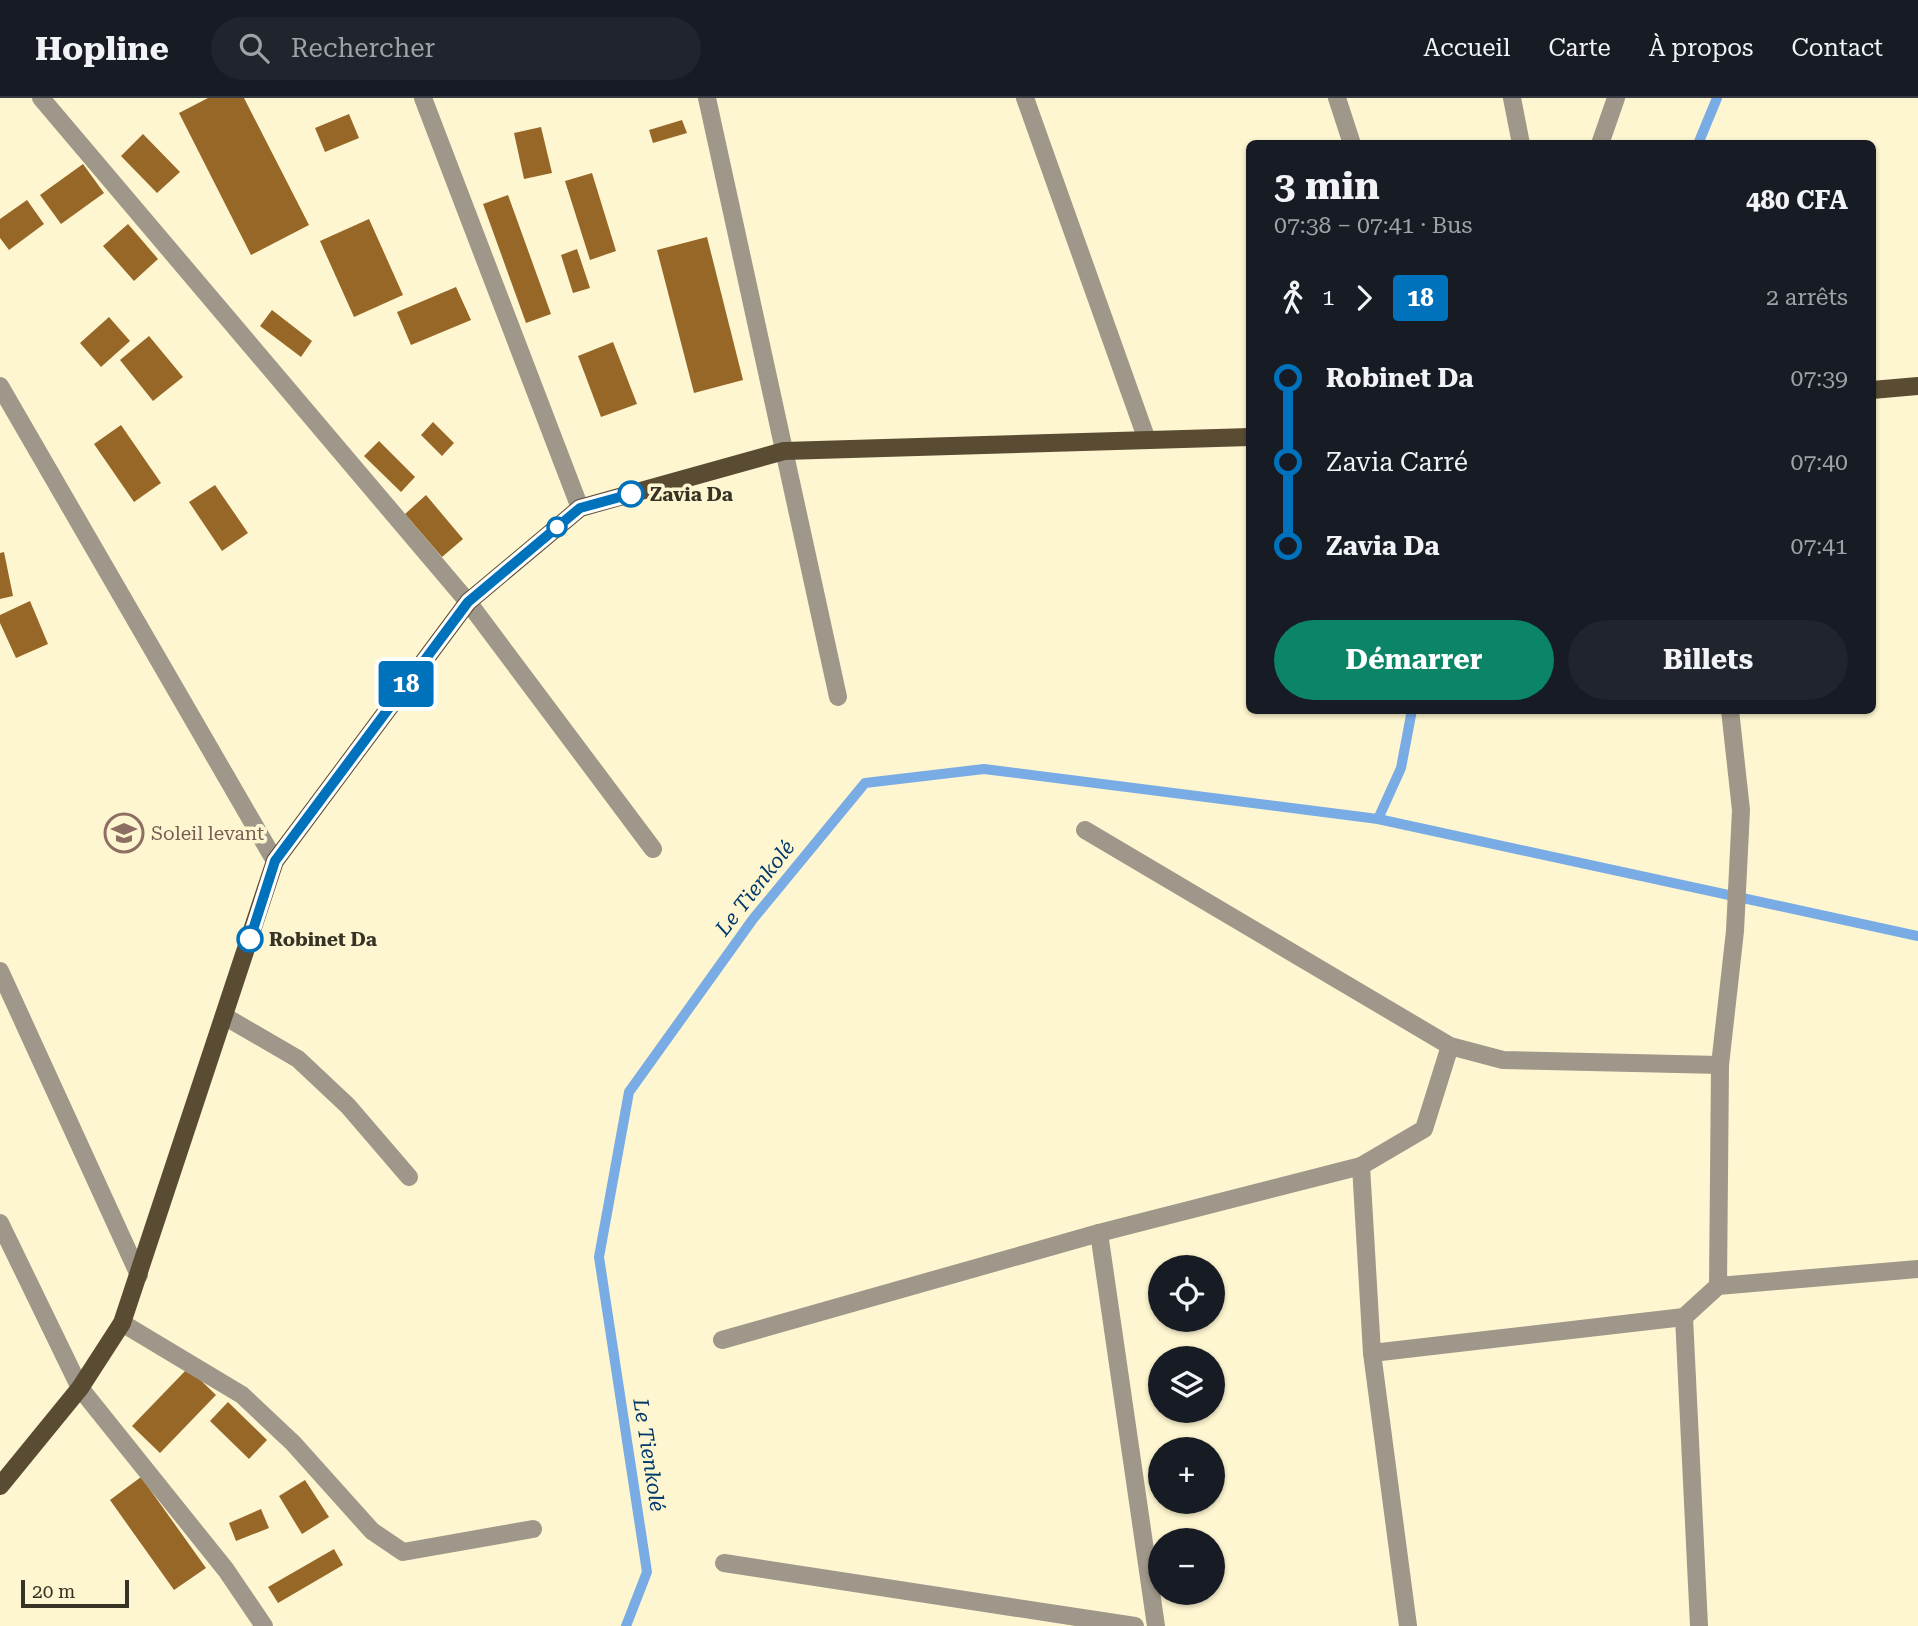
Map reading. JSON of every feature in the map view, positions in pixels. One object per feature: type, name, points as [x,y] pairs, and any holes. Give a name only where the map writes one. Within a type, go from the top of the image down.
[{"type":"main road","points":[[1876,390],[1918,386]]},
{"type":"main road","points":[[0,1486],[80,1388],[122,1324],[275,861],[468,602],[580,508],[784,451],[1246,437]]},
{"type":"street","points":[[41,98],[468,602],[653,849]]},
{"type":"street","points":[[423,98],[580,508]]},
{"type":"street","points":[[707,98],[838,697]]},
{"type":"street","points":[[1025,98],[1147,440]]},
{"type":"street","points":[[1337,98],[1351,140]]},
{"type":"street","points":[[1512,98],[1520,140]]},
{"type":"street","points":[[1601,140],[1616,98]]},
{"type":"street","points":[[0,386],[275,861]]},
{"type":"street","points":[[1718,1286],[1720,1065],[1735,930],[1741,810],[1730,714]]},
{"type":"street","points":[[1085,830],[1450,1046],[1503,1060],[1720,1065]]},
{"type":"street","points":[[0,971],[139,1275]]},
{"type":"street","points":[[224,1016],[298,1059],[348,1106],[409,1177]]},
{"type":"street","points":[[722,1340],[1099,1233],[1362,1166],[1423,1129],[1450,1046]]},
{"type":"street","points":[[1362,1166],[1372,1353],[1408,1626]]},
{"type":"street","points":[[0,1223],[80,1388],[226,1570],[264,1626]]},
{"type":"street","points":[[1099,1233],[1156,1626]]},
{"type":"street","points":[[1372,1353],[1684,1317],[1718,1286],[1918,1269]]},
{"type":"street","points":[[1684,1317],[1699,1626]]},
{"type":"street","points":[[122,1324],[242,1395],[293,1443],[373,1531],[403,1552],[533,1530]]},
{"type":"street","points":[[724,1563],[1135,1626]]},
{"type":"building","points":[[208,98],[244,98],[309,225],[251,255],[179,113]]},
{"type":"building","points":[[349,114],[359,138],[325,152],[315,128]]},
{"type":"building","points":[[682,120],[687,133],[653,143],[649,130]]},
{"type":"building","points":[[541,127],[552,173],[524,179],[514,133]]},
{"type":"building","points":[[143,134],[180,172],[157,193],[121,156]]},
{"type":"building","points":[[83,164],[104,193],[61,224],[40,195]]},
{"type":"building","points":[[592,173],[616,251],[590,260],[565,181]]},
{"type":"building","points":[[508,195],[551,314],[526,323],[483,204]]},
{"type":"building","points":[[27,200],[44,224],[9,250],[0,238],[0,219]]},
{"type":"building","points":[[369,219],[403,295],[354,317],[320,241]]},
{"type":"building","points":[[128,224],[158,259],[134,281],[103,246]]},
{"type":"building","points":[[707,237],[743,380],[694,393],[657,250]]},
{"type":"building","points":[[577,249],[590,288],[573,293],[561,255]]},
{"type":"building","points":[[456,287],[471,320],[411,345],[397,312]]},
{"type":"building","points":[[272,310],[312,341],[301,357],[260,326]]},
{"type":"building","points":[[109,317],[130,341],[101,367],[80,343]]},
{"type":"building","points":[[149,336],[183,377],[153,401],[120,360]]},
{"type":"building","points":[[613,342],[637,404],[601,417],[578,356]]},
{"type":"building","points":[[433,422],[454,443],[442,456],[421,435]]},
{"type":"building","points":[[121,425],[161,483],[134,502],[94,444]]},
{"type":"building","points":[[379,441],[415,477],[401,492],[364,456]]},
{"type":"building","points":[[215,485],[248,533],[222,551],[189,502]]},
{"type":"building","points":[[426,495],[463,539],[442,557],[405,514]]},
{"type":"building","points":[[4,552],[13,596],[0,599],[0,553]]},
{"type":"building","points":[[30,601],[48,644],[16,658],[0,623],[0,615]]},
{"type":"building","points":[[188,1368],[216,1395],[160,1453],[132,1426]]},
{"type":"building","points":[[228,1402],[267,1440],[249,1459],[210,1421]]},
{"type":"building","points":[[141,1477],[206,1568],[174,1590],[110,1500]]},
{"type":"building","points":[[305,1480],[329,1517],[302,1534],[279,1496]]},
{"type":"building","points":[[261,1509],[269,1528],[236,1541],[229,1523]]},
{"type":"building","points":[[334,1549],[343,1565],[278,1603],[268,1587]]},
{"type":"waterway","name":"Le Tienkolé","points":[[1700,140],[1717,98]]},
{"type":"waterway","name":"Le Tienkolé","points":[[626,1626],[647,1572],[599,1257],[629,1092],[753,919],[865,783],[984,769],[1378,819],[1401,768],[1411,714]]},
{"type":"waterway","points":[[1378,819],[1918,936]]},
{"type":"bus line","name":"18","points":[[250,939],[275,861],[468,602],[580,508],[631,494]]},
{"type":"place","name":"Zavia Da","points":[[631,494]]},
{"type":"place","name":"Soleil levant","points":[[124,833]]},
{"type":"place","name":"Robinet Da","points":[[250,939]]}]
